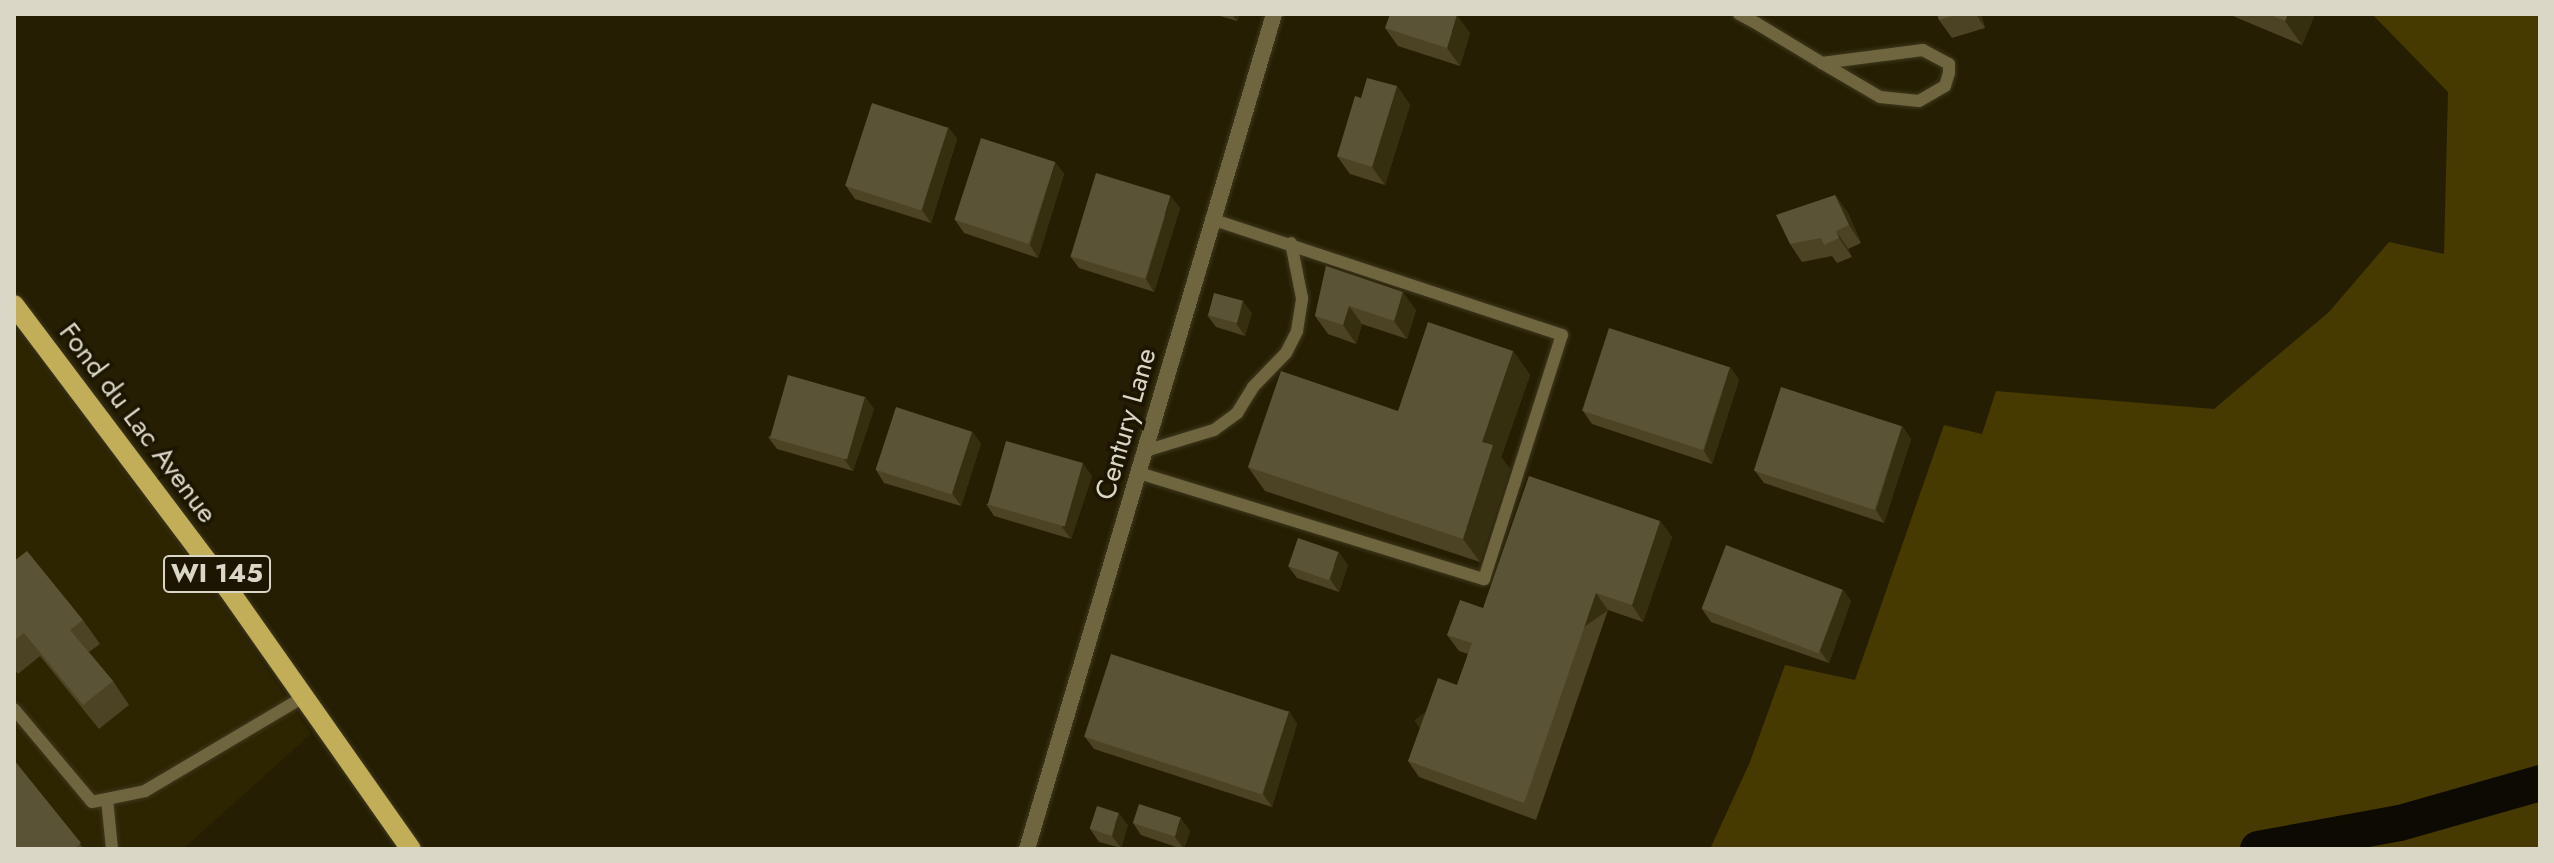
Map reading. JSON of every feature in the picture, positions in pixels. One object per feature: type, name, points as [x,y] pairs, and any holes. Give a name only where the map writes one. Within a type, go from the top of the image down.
[{"type":"main road","name":"Fond du Lac Avenue","points":[[14,305],[305,696],[411,849]]},
{"type":"street","name":"Century Lane","points":[[1027,849],[1274,14]]},
{"type":"lane","points":[[1739,14],[1822,63],[1880,97],[1909,103],[1937,94],[1949,73],[1949,64],[1923,50],[1822,63]]},
{"type":"lane","points":[[1139,473],[1484,579],[1562,335],[1214,220]]},
{"type":"lane","points":[[1145,451],[1214,430],[1237,413],[1253,387],[1286,353],[1297,331],[1302,298],[1291,243]]},
{"type":"lane","points":[[14,709],[92,802],[145,791],[305,696]]},
{"type":"lane","points":[[107,799],[112,849]]},
{"type":"shaded area","points":[[2372,14],[2540,14],[2540,849],[1710,849],[1750,762],[1785,665],[1855,680],[1944,425],[1982,434],[1996,391],[2214,409],[2329,312],[2389,242],[2444,254],[2448,92]]},
{"type":"shaded area","points":[[14,327],[203,575],[311,734],[183,849],[14,849]]},
{"type":"building","points":[[1390,14],[1457,15],[1447,48],[1385,28]]},
{"type":"building","points":[[1937,14],[1958,14],[1939,20]]},
{"type":"building","points":[[2268,14],[2288,14],[2285,21]]},
{"type":"building","points":[[1367,78],[1397,86],[1372,167],[1337,156],[1355,96],[1361,98]]},
{"type":"building","points":[[872,103],[948,128],[921,210],[845,186]]},
{"type":"building","points":[[981,138],[1055,162],[1029,244],[954,220]]},
{"type":"building","points":[[1096,173],[1171,196],[1145,279],[1071,256]]},
{"type":"building","points":[[1835,195],[1849,225],[1836,231],[1839,238],[1824,245],[1821,238],[1790,244],[1776,215]]},
{"type":"building","points":[[1326,266],[1403,292],[1394,321],[1349,306],[1343,325],[1315,316]]},
{"type":"building","points":[[1214,293],[1243,301],[1237,323],[1208,315]]},
{"type":"building","points":[[1428,322],[1513,351],[1482,442],[1493,445],[1463,539],[1248,467],[1281,371],[1398,411]]},
{"type":"building","points":[[1609,328],[1730,367],[1703,450],[1582,411]]},
{"type":"building","points":[[788,375],[865,397],[847,460],[770,437]]},
{"type":"building","points":[[1781,387],[1902,426],[1875,510],[1754,471]]},
{"type":"building","points":[[896,407],[972,432],[952,494],[876,470]]},
{"type":"building","points":[[1006,441],[1083,463],[1065,526],[988,504]]},
{"type":"building","points":[[1529,476],[1660,521],[1632,605],[1596,593],[1524,803],[1408,761],[1438,678],[1457,685],[1472,643],[1447,635],[1460,600],[1483,608]]},
{"type":"building","points":[[1298,538],[1339,552],[1329,580],[1288,566]]},
{"type":"building","points":[[1726,545],[1843,590],[1818,653],[1702,608]]},
{"type":"building","points":[[27,551],[83,620],[70,630],[113,681],[83,705],[24,633],[14,641],[14,561]]},
{"type":"building","points":[[1111,654],[1289,712],[1262,795],[1084,737]]},
{"type":"building","points":[[14,760],[81,843],[74,849],[14,849]]},
{"type":"building","points":[[1139,804],[1181,818],[1175,837],[1133,823]]},
{"type":"building","points":[[1097,806],[1119,813],[1111,836],[1090,829]]},
{"type":"waterway","points":[[2258,849],[2400,823],[2540,783]]}]
